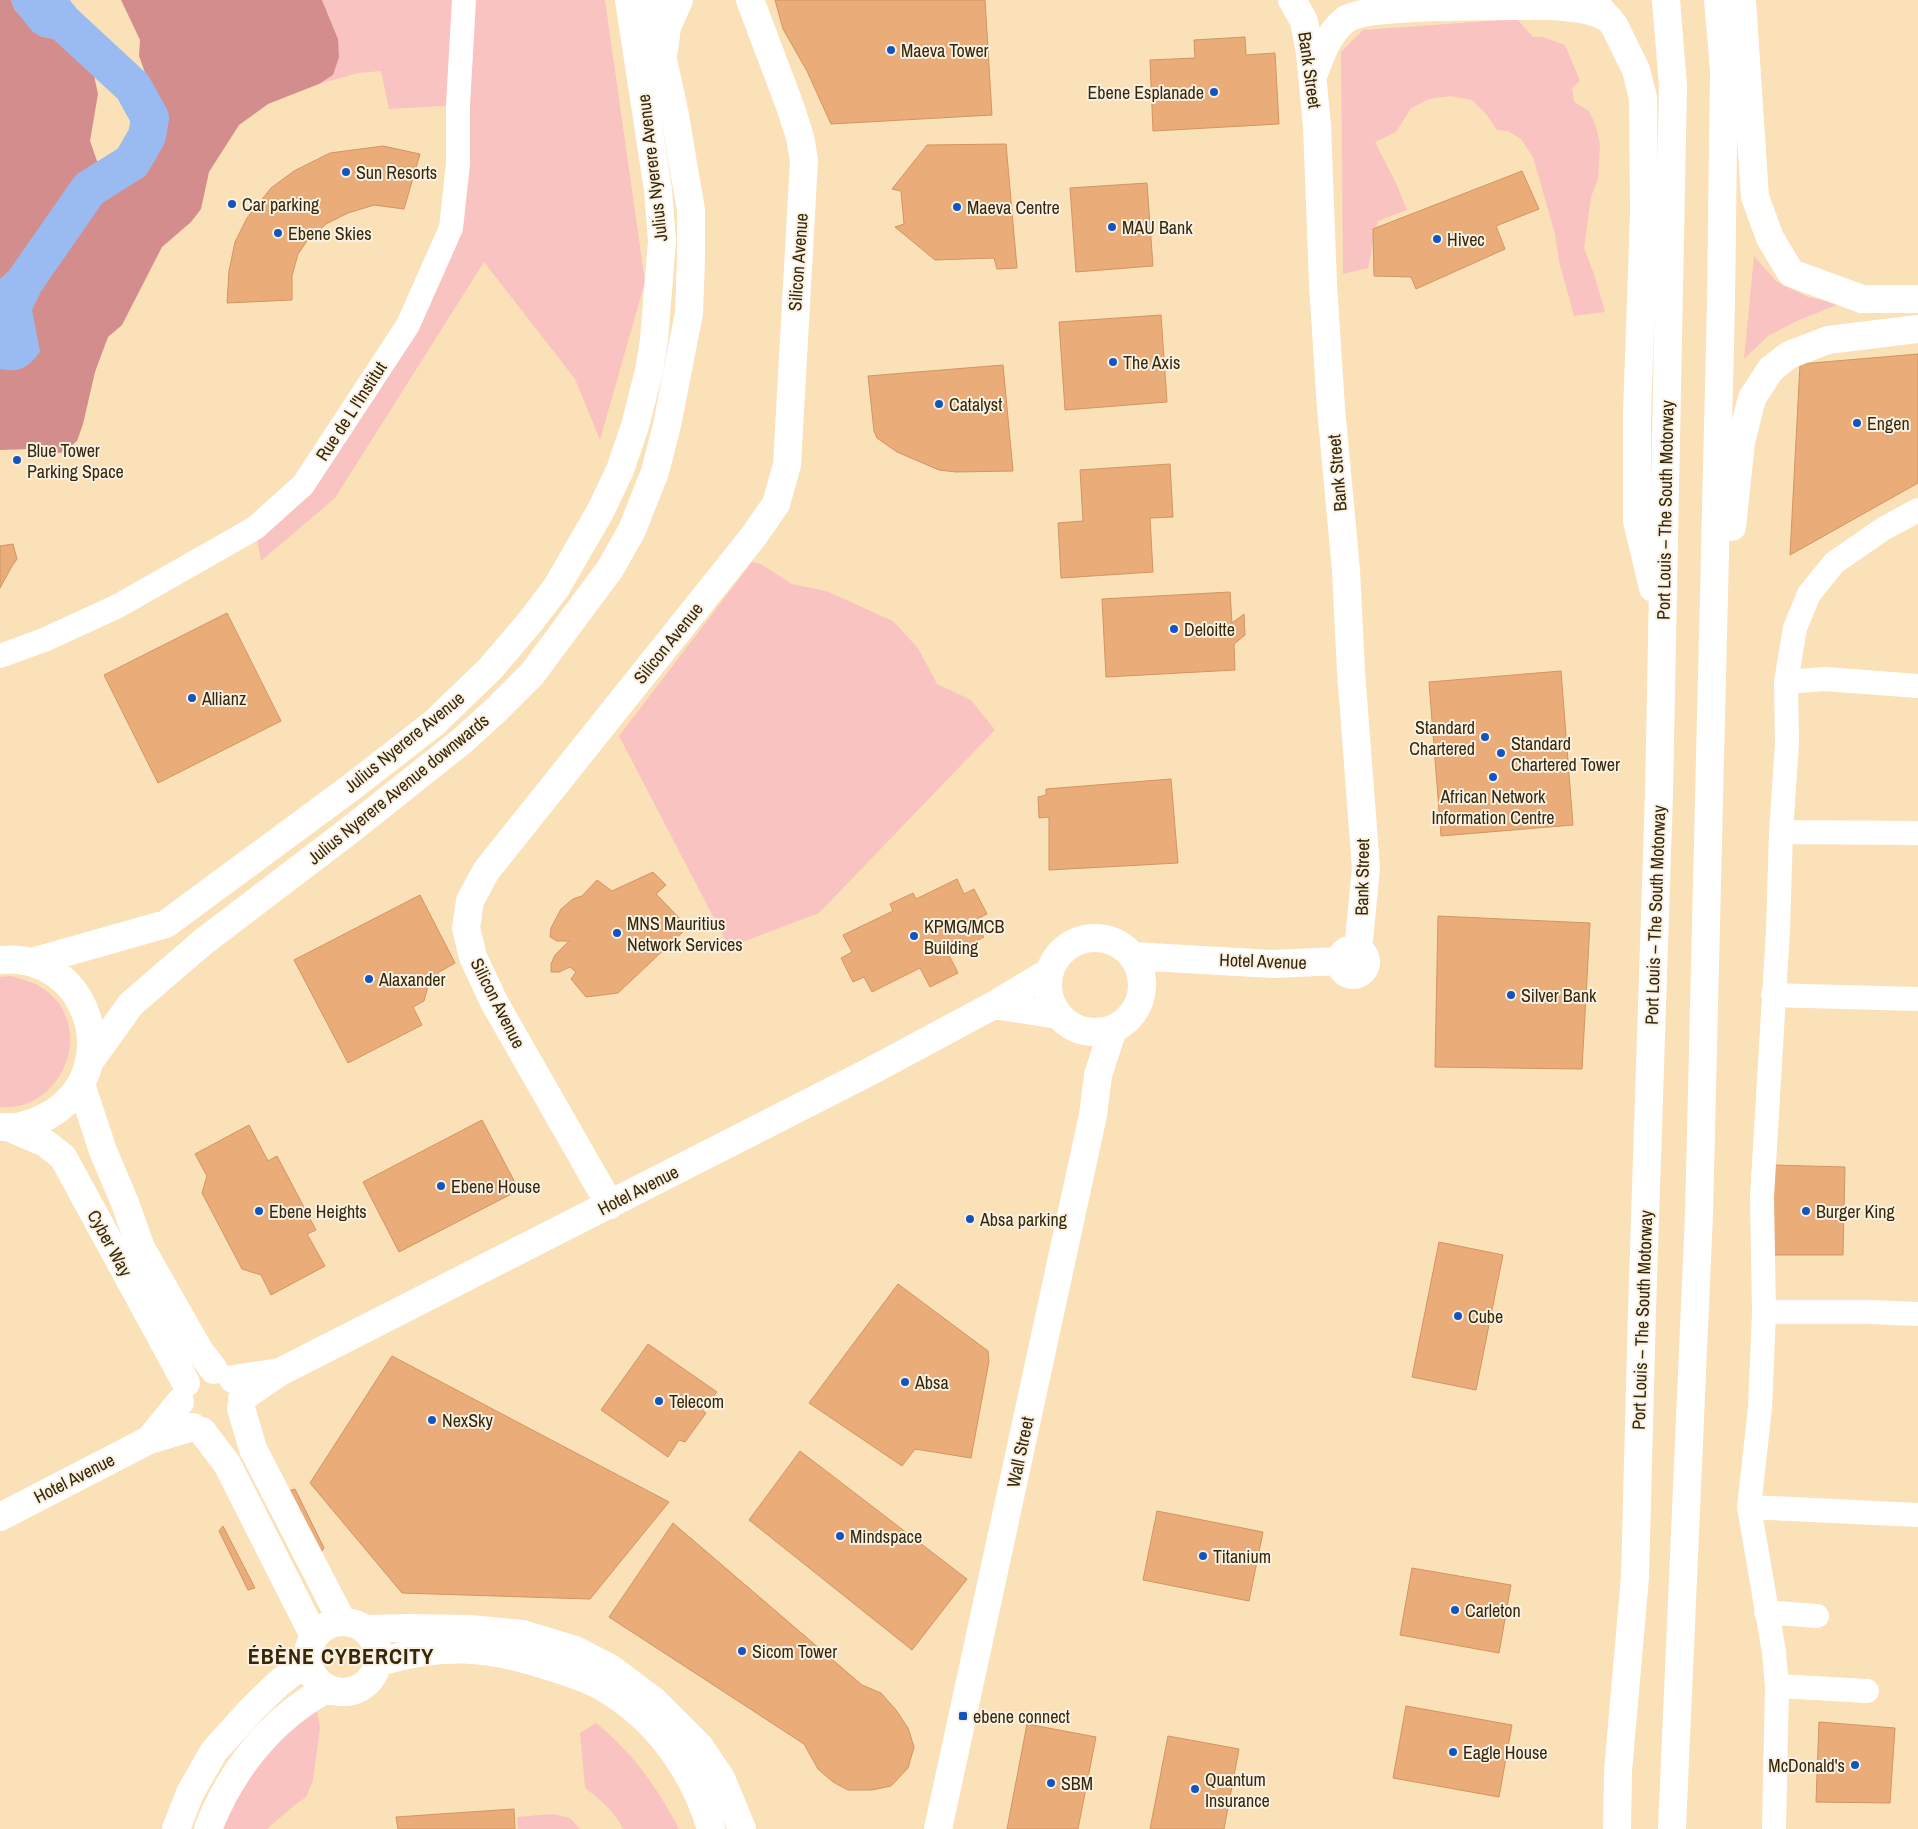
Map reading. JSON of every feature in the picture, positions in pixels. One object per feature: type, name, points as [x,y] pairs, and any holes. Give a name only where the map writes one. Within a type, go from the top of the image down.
[{"type":"main road","name":"Julius Nyerere Avenue","points":[[32,962],[166,924],[353,786],[434,722],[490,669],[556,588],[596,520],[620,470],[635,426],[649,371],[654,340],[662,240],[658,190],[629,0]]},
{"type":"main road","name":"Julius Nyerere Avenue downwards","points":[[5,1127],[38,1122],[63,1106],[131,1004],[196,948],[350,830],[462,741],[496,710],[532,674],[610,569],[628,538],[655,472],[667,424],[689,313],[690,210],[675,115],[650,0]]},
{"type":"main road","points":[[663,62],[667,27],[679,0]]},
{"type":"main road","name":"Bank Street","points":[[1292,0],[1304,21],[1310,53],[1317,126],[1332,408],[1346,570],[1351,672],[1366,868],[1349,956]]},
{"type":"main road","points":[[1312,78],[1311,22],[1313,0]]},
{"type":"main road","points":[[1592,0],[1611,21],[1636,70],[1643,98],[1644,212],[1637,414],[1638,521],[1662,628]]},
{"type":"main road","name":"Port Louis – The South Motorway","points":[[1617,1829],[1618,1771],[1636,1577],[1642,1310],[1659,793],[1672,86],[1666,0]]},
{"type":"main road","points":[[1672,1829],[1699,1214],[1712,700],[1721,313],[1724,70],[1718,0]]},
{"type":"main road","points":[[1742,0],[1755,197],[1770,238],[1792,273],[1862,299],[1918,299]]},
{"type":"main road","points":[[1312,78],[1328,38],[1347,19],[1378,12],[1416,9],[1552,6],[1600,13],[1611,21]]},
{"type":"main road","name":"Silicon Avenue","points":[[610,1205],[494,1002],[473,957],[466,928],[470,901],[486,871],[746,545],[776,504],[787,465],[796,293],[804,189],[804,160],[800,137],[757,8]]},
{"type":"main road","points":[[1712,700],[1741,442],[1752,398],[1771,369],[1789,355],[1828,340],[1918,329]]},
{"type":"main road","points":[[1094,937],[1109,939],[1122,946],[1133,956],[1140,969],[1141,997],[1135,1011],[1113,1029],[1099,1032],[1084,1031],[1070,1025],[1058,1015],[1051,1002],[1047,987],[1049,972],[1055,959],[1065,948],[1079,940],[1094,937]]},
{"type":"main road","name":"Hotel Avenue","points":[[1133,956],[1273,964],[1349,956]]},
{"type":"main road","points":[[1141,997],[1185,958]]},
{"type":"main road","points":[[0,960],[11,959],[32,962],[54,973],[73,990],[86,1012],[92,1036],[86,1073]]},
{"type":"main road","name":"Hotel Avenue","points":[[233,1389],[280,1372],[610,1205],[870,1071],[994,1005],[1049,972]]},
{"type":"main road","points":[[994,1005],[1058,1015]]},
{"type":"main road","name":"Wall Street","points":[[938,1829],[1091,1124],[1098,1075],[1113,1029]]},
{"type":"main road","name":"Wall Street","points":[[1084,1031],[1098,1075]]},
{"type":"main road","name":"Cyber Way","points":[[86,1073],[103,1152],[142,1248],[199,1350],[233,1389],[254,1449],[353,1625]]},
{"type":"main road","name":"Cyber Way","points":[[5,1127],[45,1143],[63,1157],[183,1392]]},
{"type":"main road","points":[[198,1429],[212,1432],[222,1430],[231,1425],[237,1418],[233,1389],[203,1371],[193,1375],[183,1392],[181,1411],[186,1420],[198,1429],[227,1464],[310,1649],[310,1672],[327,1689],[340,1692],[360,1688],[374,1673],[377,1663],[376,1645],[371,1636],[353,1625]]},
{"type":"main road","name":"Hotel Avenue","points":[[149,1440],[183,1392]]},
{"type":"main road","name":"Hotel Avenue","points":[[0,1517],[149,1440],[198,1429]]},
{"type":"main road","points":[[176,1829],[190,1793],[214,1751],[310,1649],[322,1628],[331,1624],[470,1629],[522,1634],[575,1650],[604,1665],[654,1701],[700,1748],[721,1778],[742,1829]]},
{"type":"main road","points":[[377,1663],[402,1655],[444,1649],[494,1651],[542,1664],[603,1687],[634,1709],[670,1745],[690,1775],[705,1807],[711,1829]]},
{"type":"main road","points":[[208,1829],[237,1772],[271,1729],[298,1706],[327,1689]]},
{"type":"main road","points":[[1604,1829],[1618,1771]]},
{"type":"street","name":"Rue de L l'Institut","points":[[0,656],[44,640],[135,596],[254,528],[303,485],[408,325],[451,228],[458,164],[458,105],[464,0]]},
{"type":"street","points":[[1774,1829],[1777,1686],[1774,1652],[1749,1507],[1760,1408],[1764,1312],[1762,1197],[1770,1093],[1773,994],[1787,743],[1786,682],[1795,628],[1809,594],[1834,563],[1883,529],[1918,510]]},
{"type":"street","points":[[1786,682],[1826,678],[1918,686]]},
{"type":"street","points":[[1781,832],[1918,833]]},
{"type":"street","points":[[1773,994],[1918,999]]},
{"type":"street","points":[[1764,1312],[1918,1314]]},
{"type":"street","points":[[1749,1507],[1918,1515]]},
{"type":"street","points":[[1766,1612],[1817,1616]]},
{"type":"street","points":[[1777,1686],[1867,1691]]},
{"type":"shaded area","points":[[0,0],[11,0],[15,10],[40,36],[67,42],[90,57],[98,94],[90,141],[97,161],[106,161],[113,155],[133,129],[150,98],[151,89],[139,56],[140,40],[121,0],[322,0],[338,39],[339,57],[333,75],[319,84],[268,104],[239,125],[209,172],[201,209],[191,222],[162,247],[122,325],[108,337],[95,372],[83,424],[77,441],[64,452],[47,455],[30,449],[0,450]]},
{"type":"shaded area","points":[[322,0],[605,0],[645,282],[600,440],[575,379],[484,262],[335,498],[261,561],[255,528],[303,485],[451,228],[458,105],[389,109],[381,71],[358,73],[319,84],[333,75],[338,39]]},
{"type":"shaded area","points":[[1517,19],[1533,37],[1543,37],[1565,45],[1580,81],[1572,88],[1574,102],[1589,111],[1596,126],[1600,144],[1598,179],[1591,197],[1584,248],[1605,312],[1574,316],[1559,261],[1555,234],[1533,157],[1521,139],[1508,131],[1497,130],[1486,114],[1472,100],[1450,96],[1429,99],[1411,108],[1396,132],[1375,142],[1397,185],[1407,210],[1378,221],[1368,268],[1343,274],[1341,52],[1363,30]]},
{"type":"shaded area","points":[[1754,256],[1776,281],[1808,297],[1839,304],[1797,321],[1768,336],[1744,359]]},
{"type":"shaded area","points":[[752,562],[761,564],[792,584],[826,591],[893,621],[918,648],[937,684],[971,700],[995,730],[819,913],[729,947],[619,736]]},
{"type":"shaded area","points":[[11,976],[40,987],[49,993],[63,1010],[69,1028],[70,1048],[64,1067],[54,1084],[39,1097],[21,1105],[0,1107],[0,977]]},
{"type":"shaded area","points":[[316,1705],[320,1728],[313,1780],[306,1797],[267,1829],[221,1829],[253,1766]]},
{"type":"shaded area","points":[[596,1723],[633,1758],[653,1785],[679,1829],[623,1829],[607,1806],[585,1788],[580,1733]]},
{"type":"shaded area","points":[[553,1814],[570,1818],[580,1829],[518,1829],[517,1817]]},
{"type":"water","points":[[11,0],[70,0],[79,16],[97,39],[98,52],[90,57],[67,42],[40,36],[33,32],[15,10]]},
{"type":"water","points":[[32,249],[51,252],[30,299],[40,352],[23,368],[18,370],[0,369],[0,279]]},
{"type":"building","name":"Maeva Tower","points":[[775,0],[985,0],[992,115],[831,124],[807,71],[783,29]]},
{"type":"building","name":"Ebene Esplanade","points":[[1245,37],[1246,55],[1275,53],[1279,124],[1153,131],[1150,60],[1195,58],[1194,40]]},
{"type":"building","name":"Maeva Centre","points":[[1006,144],[1017,268],[997,269],[994,258],[935,260],[895,227],[904,224],[901,191],[892,189],[927,145]]},
{"type":"building","name":"Ebene Skies","points":[[383,146],[420,154],[404,209],[374,205],[348,213],[326,224],[307,241],[298,254],[292,276],[292,300],[227,303],[229,271],[235,242],[247,218],[271,188],[294,171],[330,153]]},
{"type":"building","name":"Hivec","points":[[1522,171],[1539,209],[1496,226],[1505,249],[1416,289],[1411,277],[1374,276],[1373,229]]},
{"type":"building","name":"MAU Bank","points":[[1147,183],[1153,266],[1076,272],[1070,188]]},
{"type":"building","name":"The Axis","points":[[1161,315],[1167,402],[1065,410],[1059,322]]},
{"type":"building","name":"Engen","points":[[1918,354],[1918,483],[1790,555],[1800,364]]},
{"type":"building","name":"Catalyst","points":[[1003,365],[1013,471],[956,472],[939,470],[897,452],[877,438],[874,431],[868,376]]},
{"type":"building","points":[[1170,464],[1173,517],[1150,518],[1153,572],[1061,578],[1058,523],[1083,521],[1080,470]]},
{"type":"building","points":[[13,544],[17,559],[0,588],[0,546]]},
{"type":"building","name":"Deloitte","points":[[1230,592],[1232,623],[1244,614],[1245,635],[1234,644],[1235,670],[1106,677],[1102,599]]},
{"type":"building","name":"Allianz","points":[[227,613],[281,721],[158,783],[104,675]]},
{"type":"building","name":"Standard Chartered Tower","points":[[1561,671],[1573,825],[1441,836],[1429,682]]},
{"type":"building","points":[[1171,779],[1178,863],[1049,870],[1049,817],[1039,818],[1038,797],[1046,795],[1046,789]]},
{"type":"building","name":"MNS Mauritius Network Services","points":[[653,872],[666,885],[656,894],[688,927],[618,993],[586,997],[571,979],[576,972],[570,967],[559,972],[551,972],[551,964],[555,955],[569,941],[557,941],[550,937],[551,928],[561,909],[573,899],[582,896],[597,880],[612,891]]},
{"type":"building","name":"KPMG/MCB Building","points":[[957,879],[964,894],[974,889],[987,914],[975,920],[984,937],[949,955],[958,973],[930,987],[920,968],[872,992],[864,977],[853,982],[841,958],[852,952],[843,935],[893,911],[890,904],[913,893],[916,899]]},
{"type":"building","name":"Alaxander","points":[[420,895],[455,963],[439,972],[428,986],[424,1001],[413,1007],[422,1025],[348,1063],[294,960]]},
{"type":"building","name":"Silver Bank","points":[[1438,916],[1590,923],[1582,1069],[1435,1067]]},
{"type":"building","name":"Ebene House","points":[[482,1120],[519,1190],[399,1252],[363,1182]]},
{"type":"building","name":"Ebene Heights","points":[[249,1125],[268,1161],[277,1156],[316,1230],[307,1234],[325,1266],[271,1295],[261,1275],[242,1269],[202,1193],[207,1176],[195,1154]]},
{"type":"building","name":"Burger King","points":[[1772,1165],[1845,1167],[1843,1255],[1765,1255]]},
{"type":"building","name":"Cube","points":[[1439,1242],[1503,1255],[1476,1390],[1412,1377]]},
{"type":"building","name":"Absa","points":[[898,1284],[988,1351],[989,1361],[971,1458],[915,1449],[902,1466],[809,1403]]},
{"type":"building","name":"Telecom","points":[[648,1344],[717,1392],[702,1410],[706,1413],[685,1442],[679,1440],[668,1457],[601,1410]]},
{"type":"building","name":"NexSky","points":[[392,1356],[669,1502],[590,1599],[402,1593],[310,1483]]},
{"type":"building","name":"Mindspace","points":[[800,1451],[967,1579],[912,1650],[749,1520]]},
{"type":"building","points":[[295,1489],[324,1548],[320,1554],[288,1491]]},
{"type":"building","name":"Titanium","points":[[1157,1511],[1263,1532],[1249,1601],[1143,1580]]},
{"type":"building","name":"Sicom Tower","points":[[673,1523],[862,1685],[881,1693],[896,1710],[908,1728],[914,1747],[908,1768],[891,1786],[872,1790],[848,1790],[833,1782],[818,1769],[804,1744],[609,1617]]},
{"type":"building","points":[[223,1526],[255,1588],[248,1590],[219,1531]]},
{"type":"building","name":"Carleton","points":[[1412,1568],[1511,1585],[1499,1653],[1400,1635]]},
{"type":"building","name":"Eagle House","points":[[1406,1706],[1512,1725],[1499,1797],[1393,1778]]},
{"type":"building","name":"McDonald's","points":[[1819,1722],[1895,1728],[1890,1803],[1816,1802]]},
{"type":"building","name":"SBM","points":[[1027,1724],[1096,1737],[1078,1829],[1007,1829]]},
{"type":"building","name":"Quantum Insurance","points":[[1168,1736],[1239,1749],[1224,1829],[1150,1829]]},
{"type":"building","points":[[514,1809],[515,1829],[398,1829],[396,1817]]},
{"type":"waterway","points":[[0,329],[25,281],[89,189],[132,162],[147,136],[150,118],[133,87],[64,23],[45,0]]},
{"type":"place","name":"Maeva Tower","points":[[891,50]]},
{"type":"place","name":"Ebene Esplanade","points":[[1214,92]]},
{"type":"place","name":"Sun Resorts","points":[[346,172]]},
{"type":"place","name":"Car parking","points":[[232,204]]},
{"type":"place","name":"Maeva Centre","points":[[957,207]]},
{"type":"place","name":"MAU Bank","points":[[1112,227]]},
{"type":"place","name":"Ebene Skies","points":[[278,233]]},
{"type":"place","name":"Hivec","points":[[1437,239]]},
{"type":"place","name":"The Axis","points":[[1113,362]]},
{"type":"place","name":"Catalyst","points":[[939,404]]},
{"type":"place","name":"Engen","points":[[1857,423]]},
{"type":"place","name":"Blue Tower Parking Space","points":[[17,460]]},
{"type":"place","name":"Deloitte","points":[[1174,629]]},
{"type":"place","name":"Allianz","points":[[192,698]]},
{"type":"place","name":"Standard Chartered","points":[[1485,737]]},
{"type":"place","name":"Standard Chartered Tower","points":[[1501,753]]},
{"type":"place","name":"African Network Information Centre","points":[[1493,777]]},
{"type":"place","name":"MNS Mauritius Network Services","points":[[617,933]]},
{"type":"place","name":"KPMG/MCB Building","points":[[914,936]]},
{"type":"place","name":"Alaxander","points":[[369,979]]},
{"type":"place","name":"Silver Bank","points":[[1511,995]]},
{"type":"place","name":"Ebene House","points":[[441,1186]]},
{"type":"place","name":"Ebene Heights","points":[[259,1211]]},
{"type":"place","name":"Burger King","points":[[1806,1211]]},
{"type":"place","name":"Absa parking","points":[[970,1219]]},
{"type":"place","name":"Cube","points":[[1458,1316]]},
{"type":"place","name":"Absa","points":[[905,1382]]},
{"type":"place","name":"Telecom","points":[[659,1401]]},
{"type":"place","name":"NexSky","points":[[432,1420]]},
{"type":"place","name":"Mindspace","points":[[840,1536]]},
{"type":"place","name":"Titanium","points":[[1203,1556]]},
{"type":"place","name":"Carleton","points":[[1455,1610]]},
{"type":"place","name":"Sicom Tower","points":[[742,1651]]},
{"type":"place","name":"ebene connect","points":[[963,1716]]},
{"type":"place","name":"Eagle House","points":[[1453,1752]]},
{"type":"place","name":"McDonald's","points":[[1855,1765]]},
{"type":"place","name":"SBM","points":[[1051,1783]]},
{"type":"place","name":"Quantum Insurance","points":[[1195,1789]]},
{"type":"district","name":"ÉBÈNE CYBERCITY","points":[[341,1656]]}]
